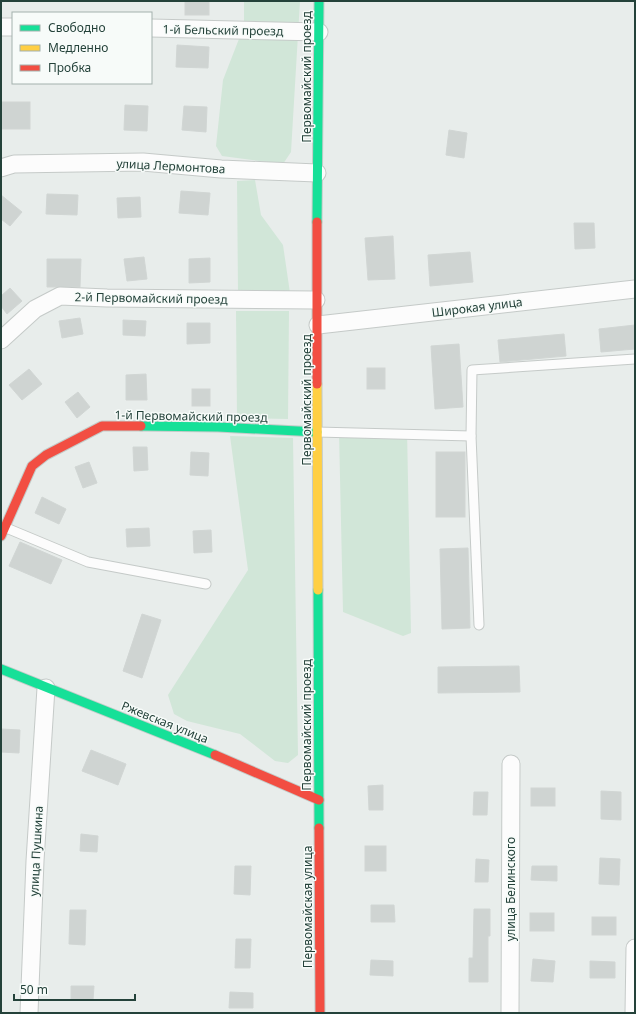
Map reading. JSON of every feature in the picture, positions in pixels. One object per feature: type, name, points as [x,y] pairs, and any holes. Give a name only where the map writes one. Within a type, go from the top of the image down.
[{"type":"main road","name":"Первомайский проезд","points":[[319,1],[316,300],[318,325],[317,432],[319,800]]},
{"type":"main road","name":"1-й Первомайский проезд","points":[[1,536],[32,466],[46,455],[102,426],[218,427],[317,432]]},
{"type":"main road","name":"Ржевская улица","points":[[1,669],[201,749],[319,800]]},
{"type":"main road","name":"Первомайская улица","points":[[319,800],[320,1013]]},
{"type":"street","points":[[1,27],[12,27]]},
{"type":"street","name":"1-й Бельский проезд","points":[[152,28],[319,32]]},
{"type":"street","name":"улица Лермонтова","points":[[1,168],[14,164],[143,162],[221,169],[318,173]]},
{"type":"street","name":"Широкая улица","points":[[318,325],[635,289]]},
{"type":"street","name":"2-й Первомайский проезд","points":[[1,340],[35,309],[60,296],[107,298],[316,300]]},
{"type":"street","name":"улица Пушкина","points":[[29,1013],[35,862],[46,688]]},
{"type":"street","name":"улица Белинского","points":[[510,1013],[511,764]]},
{"type":"street","points":[[634,1013],[635,948]]},
{"type":"lane","points":[[479,625],[471,436],[472,370],[635,359]]},
{"type":"lane","points":[[317,432],[471,436]]},
{"type":"lane","points":[[4,527],[88,562],[206,584]]},
{"type":"green space","points":[[244,1],[300,1],[291,152],[283,164],[222,156],[216,146],[223,80],[244,26]]},
{"type":"green space","points":[[255,180],[261,215],[283,245],[290,293],[238,291],[237,181]]},
{"type":"green space","points":[[236,311],[289,311],[288,419],[237,418]]},
{"type":"green space","points":[[407,429],[411,633],[403,636],[343,612],[339,432]]},
{"type":"green space","points":[[230,436],[293,438],[298,755],[288,763],[275,761],[240,734],[187,721],[174,714],[168,695],[248,570]]},
{"type":"building","points":[[185,1],[209,1],[209,15],[185,15]]},
{"type":"building","points":[[177,45],[209,47],[208,68],[176,67]]},
{"type":"building","points":[[2,102],[30,102],[30,129],[2,129]]},
{"type":"building","points":[[125,105],[148,106],[147,131],[124,130]]},
{"type":"building","points":[[184,106],[207,107],[206,132],[182,130]]},
{"type":"building","points":[[449,130],[467,133],[464,158],[446,155]]},
{"type":"building","points":[[181,191],[210,193],[208,215],[179,213]]},
{"type":"building","points":[[47,194],[78,195],[77,215],[46,214]]},
{"type":"building","points":[[1,195],[22,212],[10,226],[1,219]]},
{"type":"building","points":[[140,197],[141,217],[118,218],[117,198]]},
{"type":"building","points":[[574,223],[594,223],[595,248],[575,249]]},
{"type":"building","points":[[393,236],[395,279],[368,280],[365,238]]},
{"type":"building","points":[[470,252],[473,282],[430,286],[428,255]]},
{"type":"building","points":[[144,257],[147,279],[127,281],[124,259]]},
{"type":"building","points":[[210,258],[210,282],[189,283],[189,259]]},
{"type":"building","points":[[47,259],[81,259],[80,287],[47,287]]},
{"type":"building","points":[[10,288],[22,301],[7,314],[1,306],[1,296]]},
{"type":"building","points":[[80,318],[83,334],[62,338],[59,321]]},
{"type":"building","points":[[123,320],[146,321],[145,336],[123,335]]},
{"type":"building","points":[[187,323],[210,323],[210,343],[187,344]]},
{"type":"building","points":[[635,325],[635,349],[601,352],[599,329]]},
{"type":"building","points":[[564,334],[566,356],[500,362],[498,340]]},
{"type":"building","points":[[459,344],[463,407],[435,409],[431,346]]},
{"type":"building","points":[[367,368],[385,368],[385,389],[367,389]]},
{"type":"building","points":[[29,369],[42,384],[22,400],[9,385]]},
{"type":"building","points":[[146,374],[147,400],[126,400],[126,375]]},
{"type":"building","points":[[192,389],[210,389],[210,406],[192,406]]},
{"type":"building","points":[[78,392],[90,407],[77,418],[65,402]]},
{"type":"building","points":[[133,447],[147,447],[148,470],[134,471]]},
{"type":"building","points":[[191,452],[209,453],[208,476],[190,475]]},
{"type":"building","points":[[436,452],[465,452],[465,517],[436,517]]},
{"type":"building","points":[[89,462],[97,483],[83,488],[75,467]]},
{"type":"building","points":[[42,497],[66,509],[59,524],[35,513]]},
{"type":"building","points":[[149,528],[150,546],[127,547],[126,529]]},
{"type":"building","points":[[211,530],[212,552],[194,553],[193,531]]},
{"type":"building","points":[[20,542],[62,560],[51,584],[9,566]]},
{"type":"building","points":[[468,548],[470,628],[442,629],[440,549]]},
{"type":"building","points":[[142,614],[161,620],[142,678],[123,671]]},
{"type":"building","points":[[519,666],[520,692],[438,693],[438,667]]},
{"type":"building","points":[[1,729],[20,730],[19,753],[1,752]]},
{"type":"building","points":[[91,750],[126,764],[118,785],[82,771]]},
{"type":"building","points":[[383,785],[383,810],[369,810],[368,786]]},
{"type":"building","points":[[531,788],[555,788],[555,806],[531,806]]},
{"type":"building","points":[[601,791],[621,792],[621,820],[601,819]]},
{"type":"building","points":[[474,792],[488,792],[487,815],[473,815]]},
{"type":"building","points":[[81,834],[98,836],[97,852],[80,851]]},
{"type":"building","points":[[365,846],[386,846],[386,871],[365,871]]},
{"type":"building","points":[[600,858],[620,859],[619,885],[599,884]]},
{"type":"building","points":[[476,859],[489,860],[488,882],[475,882]]},
{"type":"building","points":[[235,866],[251,866],[250,895],[234,894]]},
{"type":"building","points":[[532,866],[557,866],[557,881],[531,880]]},
{"type":"building","points":[[371,905],[394,905],[395,922],[371,922]]},
{"type":"building","points":[[474,909],[490,909],[490,936],[488,936],[488,982],[469,982],[469,958],[473,958]]},
{"type":"building","points":[[70,910],[86,910],[85,945],[69,944]]},
{"type":"building","points":[[530,913],[554,913],[554,931],[530,931]]},
{"type":"building","points":[[592,917],[616,917],[616,935],[592,935]]},
{"type":"building","points":[[236,939],[251,939],[250,968],[235,968]]},
{"type":"building","points":[[533,959],[555,961],[553,982],[531,981]]},
{"type":"building","points":[[371,960],[393,961],[393,976],[370,975]]},
{"type":"building","points":[[590,961],[615,962],[615,978],[590,978]]},
{"type":"building","points":[[71,986],[94,986],[93,1000],[71,1000]]},
{"type":"building","points":[[230,992],[253,993],[253,1008],[229,1008]]},
{"type":"traffic: fast","points":[[317,222],[319,1]]},
{"type":"traffic: fast","points":[[141,426],[218,427],[317,432]]},
{"type":"traffic: fast","points":[[318,590],[319,828]]},
{"type":"traffic: fast","points":[[1,669],[215,755]]},
{"type":"traffic: slow","points":[[317,384],[318,590]]},
{"type":"traffic: jam","points":[[317,222],[317,384]]},
{"type":"traffic: jam","points":[[1,536],[32,466],[46,455],[102,426],[141,426]]},
{"type":"traffic: jam","points":[[215,755],[319,800]]},
{"type":"traffic: jam","points":[[319,828],[320,1013]]}]
